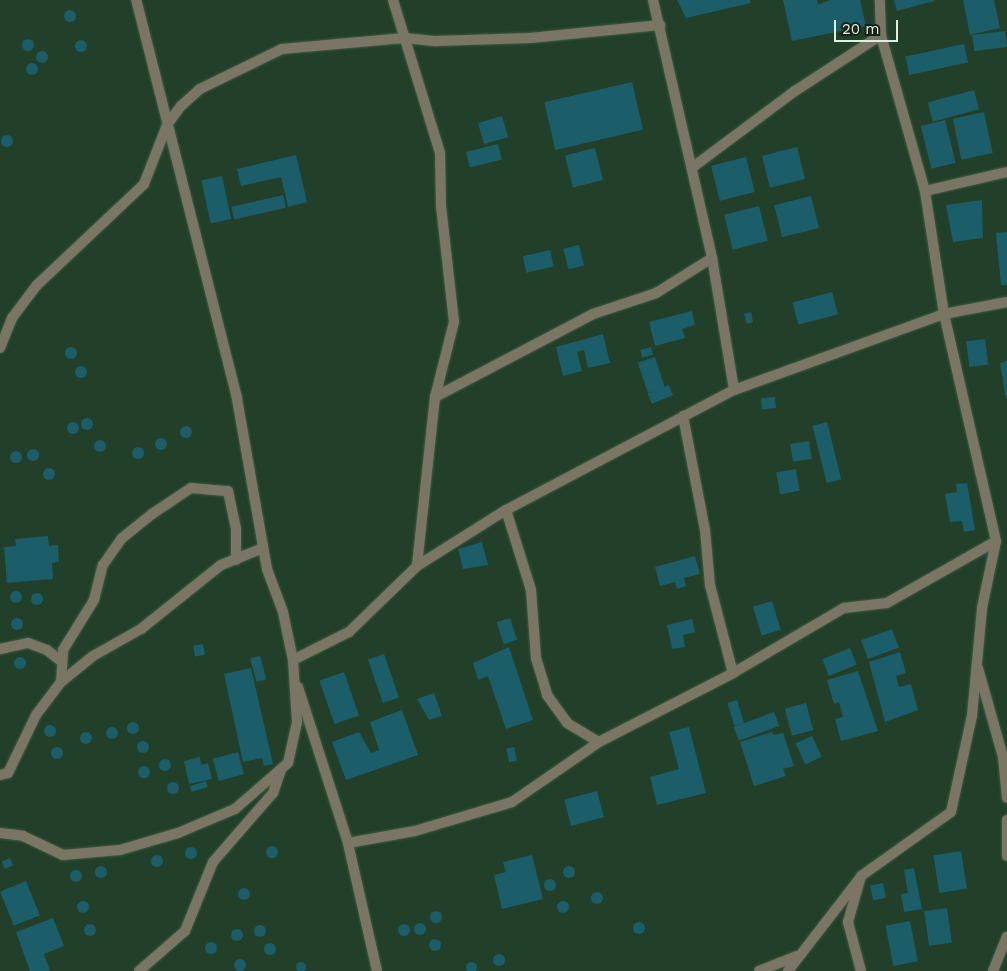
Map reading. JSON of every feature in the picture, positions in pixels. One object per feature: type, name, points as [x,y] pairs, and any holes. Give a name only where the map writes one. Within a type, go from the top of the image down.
[{"type":"street","points":[[0,833],[23,836],[62,855],[120,850],[178,833],[235,809],[288,763],[297,722],[293,660],[263,548],[237,398],[136,0]]},
{"type":"street","points":[[392,0],[440,153],[441,206],[454,322],[434,397],[417,566]]},
{"type":"street","points":[[653,0],[693,167],[712,258],[734,390]]},
{"type":"street","points":[[788,971],[797,956],[861,876],[951,812],[972,716],[982,608],[996,542],[944,314],[926,191],[881,35],[880,0]]},
{"type":"street","points":[[0,348],[12,318],[37,285],[144,184],[167,125],[200,89],[282,48],[405,38],[436,41],[530,38],[660,25]]},
{"type":"street","points":[[693,167],[881,35]]},
{"type":"street","points":[[926,191],[1007,172]]},
{"type":"street","points":[[434,397],[593,314],[656,293],[712,258]]},
{"type":"street","points":[[293,660],[349,632],[417,566],[506,510],[734,390],[944,314],[1007,302]]},
{"type":"street","points":[[683,416],[705,530],[710,585],[733,673]]},
{"type":"street","points":[[61,682],[63,650],[94,600],[103,565],[121,539],[191,488],[228,491],[236,530],[236,560]]},
{"type":"street","points":[[506,510],[532,590],[536,658],[547,695],[567,723],[599,742]]},
{"type":"street","points":[[348,843],[415,831],[512,802],[599,742],[733,673],[844,608],[888,603],[996,542]]},
{"type":"street","points":[[0,775],[8,773],[36,715],[61,682],[93,656],[141,629],[221,565],[263,548]]},
{"type":"street","points":[[0,649],[28,643],[47,650],[62,662]]},
{"type":"street","points":[[977,664],[1003,757],[1007,798]]},
{"type":"street","points":[[293,673],[348,843],[377,971]]},
{"type":"street","points":[[139,971],[185,931],[213,862],[273,793],[281,769]]},
{"type":"street","points":[[1007,820],[1007,856]]},
{"type":"street","points":[[861,876],[848,922],[861,971]]},
{"type":"street","points":[[993,971],[1007,937]]},
{"type":"street","points":[[759,971],[797,956]]},
{"type":"building","points":[[677,0],[750,0],[751,3],[686,18]]},
{"type":"building","points":[[783,0],[817,0],[818,5],[830,0],[860,0],[866,26],[792,41]]},
{"type":"building","points":[[894,0],[934,0],[934,1],[897,11]]},
{"type":"building","points":[[963,0],[994,0],[1000,28],[970,35]]},
{"type":"building","points":[[70,10],[76,16],[70,22],[64,16]]},
{"type":"building","points":[[1005,31],[1007,47],[974,51],[972,35]]},
{"type":"building","points":[[28,39],[34,45],[28,51],[22,45]]},
{"type":"building","points":[[81,40],[87,46],[81,52],[75,46]]},
{"type":"building","points":[[964,44],[968,63],[909,75],[905,56]]},
{"type":"building","points":[[42,51],[48,57],[42,63],[36,57]]},
{"type":"building","points":[[32,63],[38,69],[32,75],[26,69]]},
{"type":"building","points":[[632,82],[643,130],[555,150],[544,102]]},
{"type":"building","points":[[974,90],[979,109],[933,122],[928,102]]},
{"type":"building","points":[[984,112],[993,153],[961,160],[953,119]]},
{"type":"building","points":[[502,116],[508,137],[484,144],[478,123]]},
{"type":"building","points":[[945,120],[956,163],[931,169],[921,126]]},
{"type":"building","points":[[7,135],[13,141],[7,147],[1,141]]},
{"type":"building","points":[[498,144],[502,160],[470,168],[466,152]]},
{"type":"building","points":[[797,147],[805,179],[770,188],[762,156]]},
{"type":"building","points":[[595,148],[603,180],[573,188],[565,155]]},
{"type":"building","points":[[296,155],[307,202],[288,207],[281,177],[241,186],[237,169]]},
{"type":"building","points":[[746,157],[755,192],[720,201],[711,166]]},
{"type":"building","points":[[222,176],[231,219],[211,223],[201,180]]},
{"type":"building","points":[[283,195],[286,208],[234,220],[231,207]]},
{"type":"building","points":[[811,196],[819,228],[782,237],[774,205]]},
{"type":"building","points":[[982,200],[983,238],[953,242],[946,205]]},
{"type":"building","points":[[759,206],[768,241],[733,250],[724,215]]},
{"type":"building","points":[[1007,232],[1007,285],[1001,285],[996,233]]},
{"type":"building","points":[[579,245],[584,265],[569,269],[563,249]]},
{"type":"building","points":[[550,250],[554,267],[527,273],[523,256]]},
{"type":"building","points":[[832,292],[838,314],[798,325],[792,303]]},
{"type":"building","points":[[692,311],[695,325],[682,329],[685,338],[655,346],[649,322]]},
{"type":"building","points":[[751,312],[753,322],[747,324],[744,314]]},
{"type":"building","points":[[603,334],[610,363],[588,368],[584,350],[577,352],[582,371],[563,376],[556,347]]},
{"type":"building","points":[[985,339],[988,365],[969,367],[966,341]]},
{"type":"building","points":[[71,347],[77,353],[71,359],[65,353]]},
{"type":"building","points":[[651,347],[653,355],[642,357],[640,350]]},
{"type":"building","points":[[655,357],[665,387],[648,393],[638,363]]},
{"type":"building","points":[[1007,361],[1007,399],[1006,399],[1000,363]]},
{"type":"building","points":[[81,366],[87,372],[81,378],[75,372]]},
{"type":"building","points":[[669,385],[673,395],[652,404],[648,394]]},
{"type":"building","points":[[775,397],[776,408],[762,409],[761,398]]},
{"type":"building","points":[[87,418],[93,424],[87,430],[81,424]]},
{"type":"building","points":[[73,422],[79,428],[73,434],[67,428]]},
{"type":"building","points":[[827,422],[841,479],[827,483],[812,426]]},
{"type":"building","points":[[186,426],[192,432],[186,438],[180,432]]},
{"type":"building","points":[[161,438],[167,444],[161,450],[155,444]]},
{"type":"building","points":[[100,440],[106,446],[100,452],[94,446]]},
{"type":"building","points":[[809,441],[812,459],[793,462],[790,444]]},
{"type":"building","points":[[138,447],[144,453],[138,459],[132,453]]},
{"type":"building","points":[[33,449],[39,455],[33,461],[27,455]]},
{"type":"building","points":[[16,451],[22,457],[16,463],[10,457]]},
{"type":"building","points":[[49,468],[55,474],[49,480],[43,474]]},
{"type":"building","points":[[796,469],[800,491],[780,494],[776,472]]},
{"type":"building","points":[[967,483],[975,530],[964,532],[962,521],[950,522],[945,494],[957,492],[956,484]]},
{"type":"building","points":[[48,536],[49,546],[58,545],[59,562],[52,563],[53,579],[7,583],[4,547],[16,546],[15,539]]},
{"type":"building","points":[[482,542],[488,565],[463,569],[458,549]]},
{"type":"building","points":[[695,556],[700,574],[684,578],[686,586],[677,589],[675,582],[660,586],[655,567]]},
{"type":"building","points":[[16,591],[22,597],[16,603],[10,597]]},
{"type":"building","points":[[37,593],[43,599],[37,605],[31,599]]},
{"type":"building","points":[[772,601],[781,630],[762,636],[753,607]]},
{"type":"building","points":[[17,618],[23,624],[17,630],[11,624]]},
{"type":"building","points":[[510,618],[517,640],[504,644],[497,622]]},
{"type":"building","points":[[692,619],[695,632],[683,635],[685,647],[672,649],[667,625]]},
{"type":"building","points":[[892,629],[899,648],[868,659],[861,640]]},
{"type":"building","points":[[203,644],[205,655],[195,657],[193,646]]},
{"type":"building","points":[[509,647],[533,720],[506,729],[488,676],[478,680],[473,663]]},
{"type":"building","points":[[850,648],[857,665],[829,676],[822,659]]},
{"type":"building","points":[[900,652],[906,673],[896,676],[899,687],[911,684],[918,710],[885,722],[869,662]]},
{"type":"building","points":[[384,654],[399,697],[383,703],[368,660]]},
{"type":"building","points":[[260,656],[266,679],[257,682],[250,659]]},
{"type":"building","points":[[20,657],[26,663],[20,669],[14,663]]},
{"type":"building","points":[[251,668],[273,764],[264,766],[262,758],[243,762],[224,674]]},
{"type":"building","points":[[858,671],[878,731],[841,741],[835,719],[843,717],[839,702],[834,704],[827,680]]},
{"type":"building","points":[[344,672],[359,715],[334,724],[319,680]]},
{"type":"building","points":[[434,693],[442,716],[429,720],[417,699]]},
{"type":"building","points":[[737,700],[744,723],[734,726],[727,703]]},
{"type":"building","points":[[806,703],[813,730],[792,736],[785,709]]},
{"type":"building","points":[[402,710],[418,755],[346,780],[332,742],[359,732],[371,753],[379,750],[370,722]]},
{"type":"building","points":[[774,712],[779,726],[739,741],[734,727]]},
{"type":"building","points":[[133,722],[139,728],[133,734],[127,728]]},
{"type":"building","points":[[50,725],[56,731],[50,737],[44,731]]},
{"type":"building","points":[[112,727],[118,733],[112,739],[106,733]]},
{"type":"building","points":[[689,727],[706,793],[657,805],[650,777],[679,769],[669,732]]},
{"type":"building","points":[[86,732],[92,738],[86,744],[80,738]]},
{"type":"building","points":[[772,732],[774,735],[783,733],[794,766],[783,769],[786,776],[754,786],[740,742]]},
{"type":"building","points":[[812,736],[822,757],[805,764],[796,744]]},
{"type":"building","points":[[143,741],[149,747],[143,753],[137,747]]},
{"type":"building","points":[[57,747],[63,753],[57,759],[51,753]]},
{"type":"building","points":[[514,747],[517,761],[509,762],[506,749]]},
{"type":"building","points":[[238,752],[244,774],[219,781],[213,759]]},
{"type":"building","points":[[200,757],[201,765],[208,763],[212,779],[189,784],[184,761]]},
{"type":"building","points":[[165,759],[171,765],[165,771],[159,765]]},
{"type":"building","points":[[144,766],[150,772],[144,778],[138,772]]},
{"type":"building","points":[[206,781],[208,787],[192,792],[190,786]]},
{"type":"building","points":[[173,782],[179,788],[173,794],[167,788]]},
{"type":"building","points":[[597,791],[604,817],[571,826],[564,800]]},
{"type":"building","points":[[272,846],[278,852],[272,858],[266,852]]},
{"type":"building","points":[[191,847],[197,853],[191,859],[185,853]]},
{"type":"building","points":[[961,851],[967,889],[939,893],[933,855]]},
{"type":"building","points":[[157,855],[163,861],[157,867],[151,861]]},
{"type":"building","points":[[532,855],[543,899],[502,909],[494,875],[506,872],[503,862]]},
{"type":"building","points":[[10,858],[13,865],[5,869],[2,862]]},
{"type":"building","points":[[101,866],[107,872],[101,878],[95,872]]},
{"type":"building","points":[[569,866],[575,872],[569,878],[563,872]]},
{"type":"building","points":[[914,868],[922,909],[904,912],[901,894],[908,893],[904,870]]},
{"type":"building","points":[[76,870],[82,876],[76,882],[70,876]]},
{"type":"building","points":[[550,879],[556,885],[550,891],[544,885]]},
{"type":"building","points":[[26,881],[40,915],[14,926],[0,891]]},
{"type":"building","points":[[883,883],[886,898],[873,900],[870,885]]},
{"type":"building","points":[[244,888],[250,894],[244,900],[238,894]]},
{"type":"building","points":[[597,892],[603,898],[597,904],[591,898]]},
{"type":"building","points":[[83,901],[89,907],[83,913],[77,907]]},
{"type":"building","points":[[563,901],[569,907],[563,913],[557,907]]},
{"type":"building","points":[[947,908],[952,943],[929,946],[924,911]]},
{"type":"building","points":[[436,911],[442,917],[436,923],[430,917]]},
{"type":"building","points":[[53,918],[64,946],[44,954],[50,971],[30,971],[16,932]]},
{"type":"building","points":[[910,921],[918,961],[893,966],[885,926]]},
{"type":"building","points":[[639,922],[645,928],[639,934],[633,928]]},
{"type":"building","points":[[420,923],[426,929],[420,935],[414,929]]},
{"type":"building","points":[[90,924],[96,930],[90,936],[84,930]]},
{"type":"building","points":[[404,924],[410,930],[404,936],[398,930]]},
{"type":"building","points":[[260,925],[266,931],[260,937],[254,931]]},
{"type":"building","points":[[237,929],[243,935],[237,941],[231,935]]},
{"type":"building","points":[[435,939],[441,945],[435,951],[429,945]]},
{"type":"building","points":[[211,942],[217,948],[211,954],[205,948]]},
{"type":"building","points":[[270,943],[276,949],[270,955],[264,949]]},
{"type":"building","points":[[499,954],[505,960],[499,966],[493,960]]},
{"type":"building","points":[[240,959],[246,965],[240,971],[234,965]]},
{"type":"building","points":[[299,962],[303,962],[306,967],[305,971],[299,972],[296,969],[296,965]]},
{"type":"building","points":[[469,962],[473,962],[476,967],[475,971],[469,972],[466,969],[466,965]]}]
